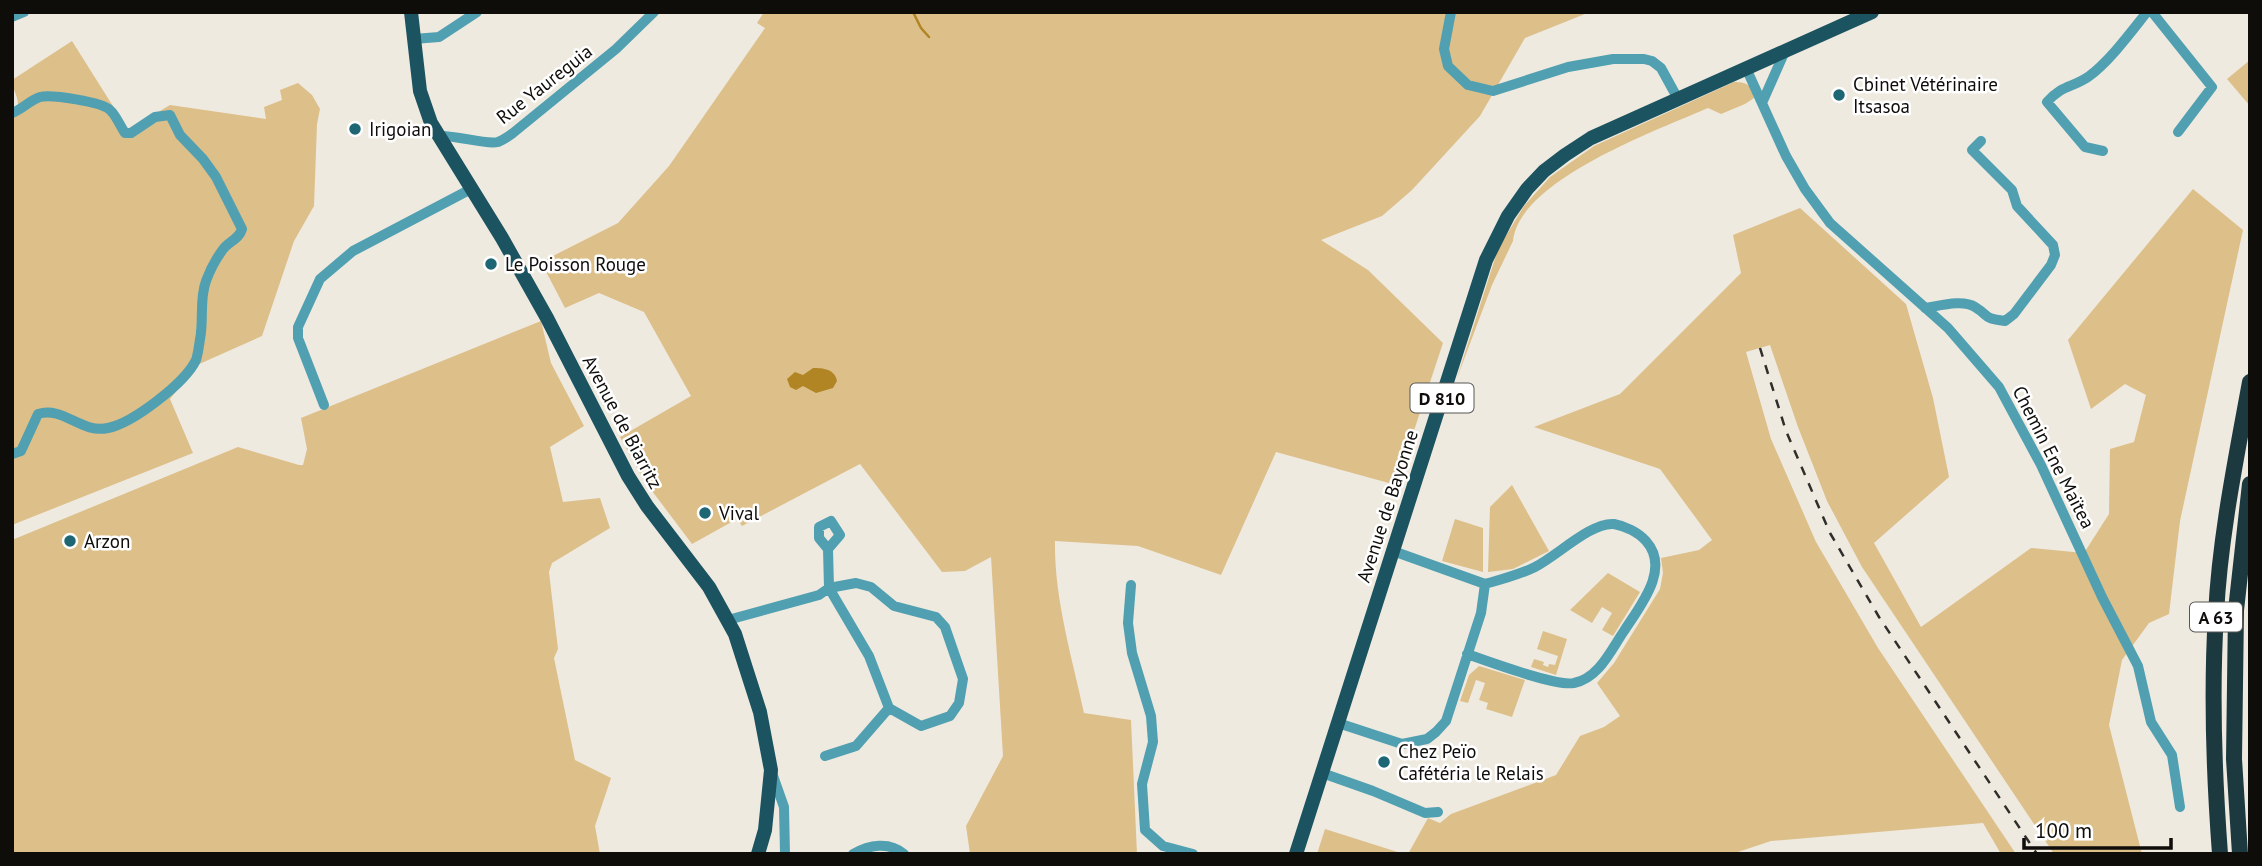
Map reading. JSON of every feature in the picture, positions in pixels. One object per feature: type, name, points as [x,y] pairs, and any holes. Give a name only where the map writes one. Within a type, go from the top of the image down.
[{"type":"highway","name":"A 63","points":[[2220,854],[2213,762],[2216,613],[2230,490],[2250,383]]},
{"type":"highway","name":"A 63","points":[[2240,854],[2234,759],[2236,610],[2250,484]]},
{"type":"main road","name":"Avenue de Biarritz","points":[[411,12],[420,91],[426,111],[547,318],[628,476],[647,506],[709,587],[734,634],[760,712],[771,770],[765,830],[758,854]]},
{"type":"main road","name":"Avenue de Bayonne","points":[[1296,854],[1487,256],[1508,216],[1544,171],[1591,138],[1872,12]]},
{"type":"street","points":[[12,17],[24,12]]},
{"type":"street","points":[[414,39],[439,37],[477,12]]},
{"type":"street","name":"Rue Yaureguia","points":[[439,136],[453,135],[488,143],[499,142],[616,49],[654,12]]},
{"type":"street","points":[[1451,12],[1444,49],[1448,66],[1468,85],[1493,91],[1567,66],[1613,59],[1644,59],[1661,68],[1678,99]]},
{"type":"street","points":[[2103,151],[2085,147],[2047,103],[2057,91],[2088,77],[2121,45],[2147,12]]},
{"type":"street","points":[[2152,12],[2212,87],[2178,132]]},
{"type":"street","points":[[1762,103],[1785,51]]},
{"type":"street","name":"Chemin Ene Maïtea","points":[[1746,68],[1786,156],[1805,190],[1830,223],[1948,328],[1999,387],[2041,465],[2102,597],[2138,666],[2151,722],[2172,755],[2180,807]]},
{"type":"street","points":[[12,113],[45,95],[94,103],[109,108],[125,133],[131,133],[155,117],[170,115],[180,135],[216,177],[242,229],[240,235],[225,247],[205,282],[200,310],[201,336],[196,360],[177,386],[112,427],[99,429],[79,425],[61,414],[47,411],[38,414],[21,451],[12,454]]},
{"type":"street","points":[[1925,308],[1955,304],[1974,305],[1988,319],[2005,321],[2014,314],[2036,285],[2055,255],[2053,245],[2017,206],[2012,190],[1972,150],[1981,141]]},
{"type":"street","points":[[324,405],[298,338],[299,327],[320,279],[353,251],[471,189]]},
{"type":"street","points":[[1393,551],[1485,584],[1536,567],[1597,527],[1612,524],[1628,528],[1642,536],[1654,551],[1654,576],[1646,599],[1600,667],[1588,677],[1572,684],[1539,678],[1467,654]]},
{"type":"street","points":[[727,620],[819,594],[829,588],[856,583],[871,587],[894,606],[936,617],[945,627],[963,679],[959,703],[950,716],[921,726],[889,708],[869,656],[829,588],[828,549]]},
{"type":"street","points":[[1338,723],[1402,744],[1427,739],[1446,721],[1481,613],[1485,584]]},
{"type":"street","points":[[1130,585],[1128,624],[1132,653],[1151,716],[1153,743],[1142,784],[1144,830],[1163,846],[1193,854]]},
{"type":"street","points":[[825,756],[856,746],[889,708]]},
{"type":"street","points":[[771,770],[785,807],[785,854]]},
{"type":"street","points":[[1322,773],[1425,813],[1438,812]]},
{"type":"street","points":[[853,854],[862,849],[882,846],[894,847],[904,854]]},
{"type":"shaded area","points":[[764,12],[1590,12],[1525,38],[1480,116],[1412,190],[1382,216],[1321,240],[1368,270],[1443,343],[1396,485],[1276,452],[1221,575],[1138,546],[1055,541],[1057,584],[1084,713],[1131,720],[1137,854],[970,854],[966,826],[1003,756],[991,557],[965,571],[942,572],[860,464],[742,526],[737,519],[692,544],[643,479],[620,437],[691,396],[644,312],[599,293],[565,308],[541,262],[618,223],[669,166],[765,28],[757,23]]},
{"type":"shaded area","points":[[72,41],[128,130],[170,105],[266,119],[264,107],[282,100],[280,90],[298,83],[312,95],[320,109],[314,206],[294,241],[262,336],[197,365],[170,399],[193,453],[12,525],[12,109],[18,105],[12,80]]},
{"type":"shaded area","points":[[2250,60],[2250,106],[2227,79]]},
{"type":"shaded area","points":[[1734,82],[1748,85],[1754,98],[1721,114],[1708,108],[1626,144],[1564,178],[1539,198],[1521,219],[1492,285],[1457,378],[1498,249],[1524,206],[1550,177],[1594,146]]},
{"type":"shaded area","points":[[2193,189],[2243,230],[2180,521],[2169,614],[2149,623],[2122,660],[2109,725],[2142,854],[2054,854],[1862,567],[1827,501],[1770,345],[1746,352],[1771,439],[1816,542],[1878,648],[2016,854],[2001,854],[1983,823],[1771,841],[1732,854],[1408,854],[1428,818],[1440,823],[1451,814],[1556,775],[1580,736],[1604,727],[1620,716],[1597,683],[1614,663],[1660,589],[1663,573],[1661,558],[1699,550],[1712,540],[1660,469],[1534,427],[1620,394],[1741,273],[1733,235],[1800,208],[1906,304],[1933,398],[1949,477],[1874,543],[1921,627],[2031,548],[2084,553],[2109,514],[2110,449],[2134,442],[2146,395],[2125,384],[2091,409],[2068,340]]},
{"type":"shaded area","points":[[541,321],[551,363],[584,426],[550,447],[563,502],[600,498],[610,528],[552,563],[549,572],[558,649],[554,658],[575,760],[611,778],[595,826],[600,854],[12,854],[12,540],[238,447],[303,465],[307,449],[301,418]]},
{"type":"shaded area","points":[[813,368],[834,374],[837,381],[833,388],[816,393],[803,386],[796,390],[790,387],[787,379],[795,372],[803,375]]},
{"type":"shaded area","points":[[1512,485],[1549,551],[1513,569],[1488,572],[1490,507]]},
{"type":"shaded area","points":[[1455,519],[1483,528],[1483,572],[1442,561]]},
{"type":"shaded area","points":[[1608,573],[1640,592],[1613,636],[1602,630],[1612,613],[1602,607],[1592,623],[1570,610]]},
{"type":"shaded area","points":[[1543,631],[1567,639],[1556,675],[1531,667],[1534,659],[1544,662],[1543,665],[1548,667],[1549,664],[1555,665],[1558,656],[1537,649]]},
{"type":"shaded area","points":[[1479,666],[1525,680],[1512,717],[1486,709],[1488,703],[1479,700],[1485,683],[1476,680],[1468,703],[1460,701],[1469,675]]},
{"type":"shaded area","points":[[1325,829],[1404,854],[1317,854]]},
{"type":"waterway","points":[[913,12],[929,37]]},
{"type":"railway","points":[[1760,348],[1786,431],[1830,533],[1879,617],[2037,854]]},
{"type":"place","name":"Cbinet Vétérinaire Itsasoa","points":[[1839,95]]},
{"type":"place","name":"Irigoian","points":[[355,129]]},
{"type":"place","name":"Le Poisson Rouge","points":[[491,264]]},
{"type":"place","name":"Vival","points":[[705,513]]},
{"type":"place","name":"Arzon","points":[[70,541]]},
{"type":"place","name":"Chez Peïo Cafétéria le Relais","points":[[1384,762]]}]
